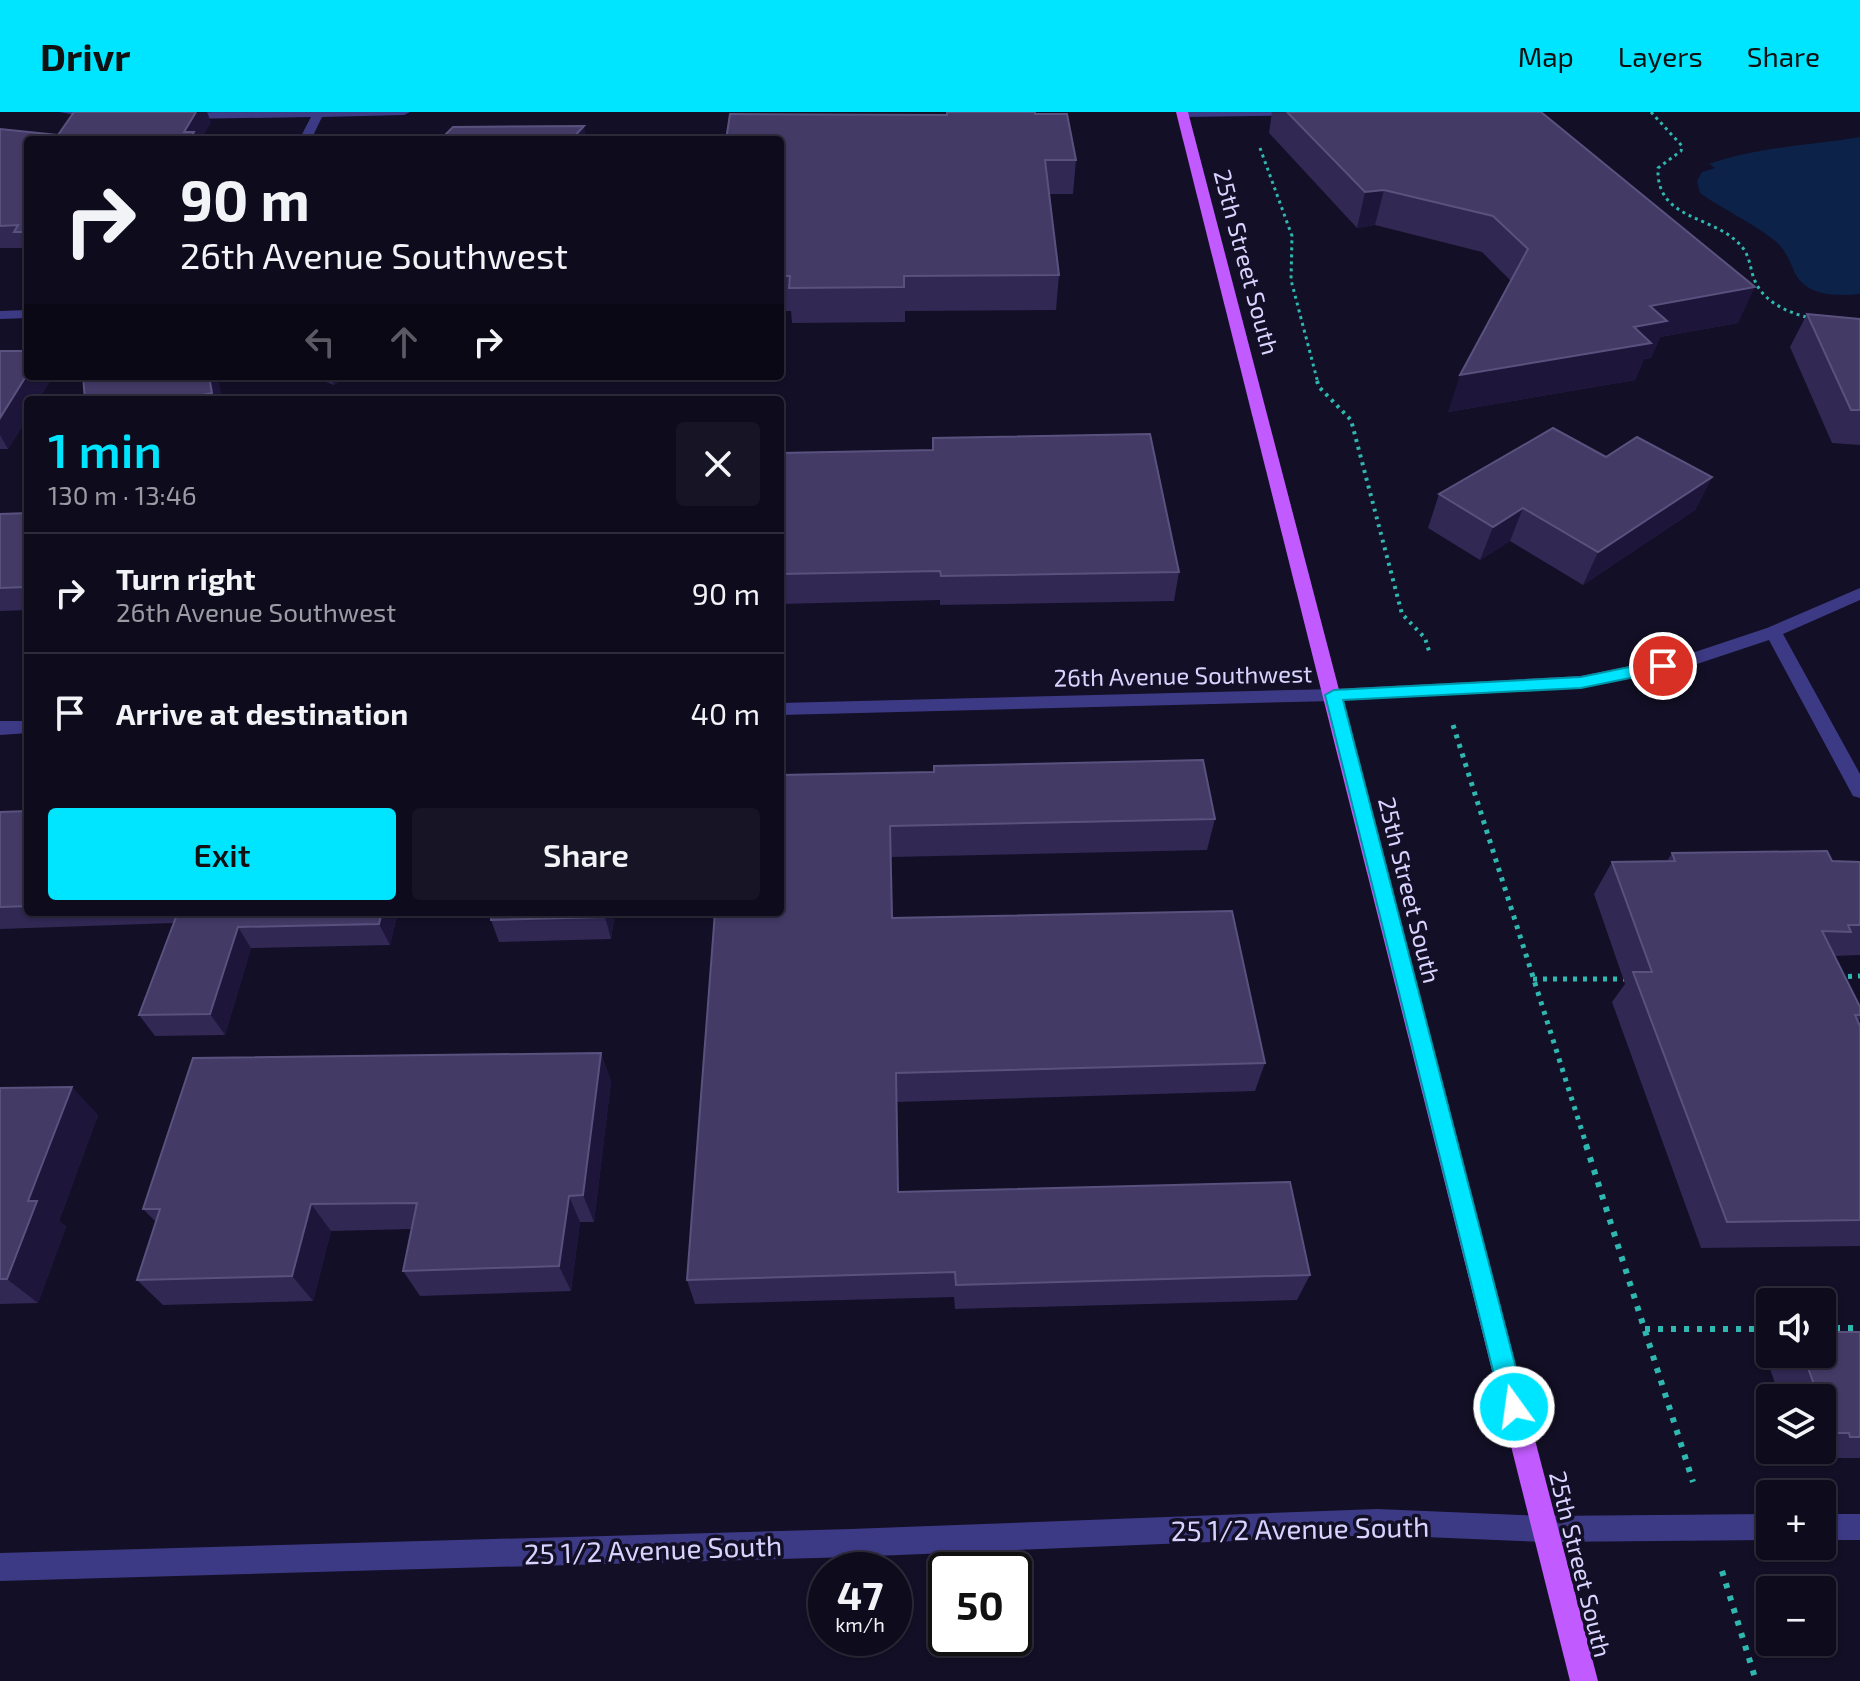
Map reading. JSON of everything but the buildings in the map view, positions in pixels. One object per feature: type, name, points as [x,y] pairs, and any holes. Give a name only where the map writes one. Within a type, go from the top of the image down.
[{"type":"main road","name":"25th Street South","points":[[1182,113],[1334,695],[1584,1681]]},
{"type":"street","points":[[65,112],[115,118]]},
{"type":"street","points":[[178,117],[404,112]]},
{"type":"street","points":[[1182,113],[1325,112]]},
{"type":"street","points":[[307,136],[318,114]]},
{"type":"street","points":[[0,315],[24,314]]},
{"type":"street","name":"26th Avenue Southwest","points":[[784,709],[1334,695],[1581,682],[1691,660],[1773,632],[1860,593]]},
{"type":"street","points":[[1773,632],[1860,791]]},
{"type":"street","points":[[0,728],[24,727]]},
{"type":"street","name":"25 1/2 Avenue South","points":[[0,1567],[851,1543],[1377,1522],[1545,1529],[1756,1527]]},
{"type":"street","points":[[1836,1527],[1860,1527]]},
{"type":"path","points":[[1651,112],[1682,146],[1681,151],[1658,168],[1658,192],[1686,213],[1731,236],[1743,247],[1751,261],[1755,281],[1763,294],[1778,306],[1811,319]]},
{"type":"path","points":[[1249,114],[1292,236],[1291,280],[1319,387],[1351,420],[1402,614],[1425,638],[1756,1681]]},
{"type":"path","points":[[1829,977],[1860,976]]},
{"type":"path","points":[[1533,979],[1642,978]]},
{"type":"path","points":[[1836,1328],[1860,1328]]},
{"type":"path","points":[[1645,1329],[1756,1329]]},
{"type":"water","points":[[1860,137],[1860,294],[1822,293],[1806,286],[1774,240],[1700,193],[1697,181],[1702,172],[1715,168],[1709,164],[1765,150]]},
{"type":"route","points":[[1514,1407],[1334,695],[1581,682],[1663,666]]}]
